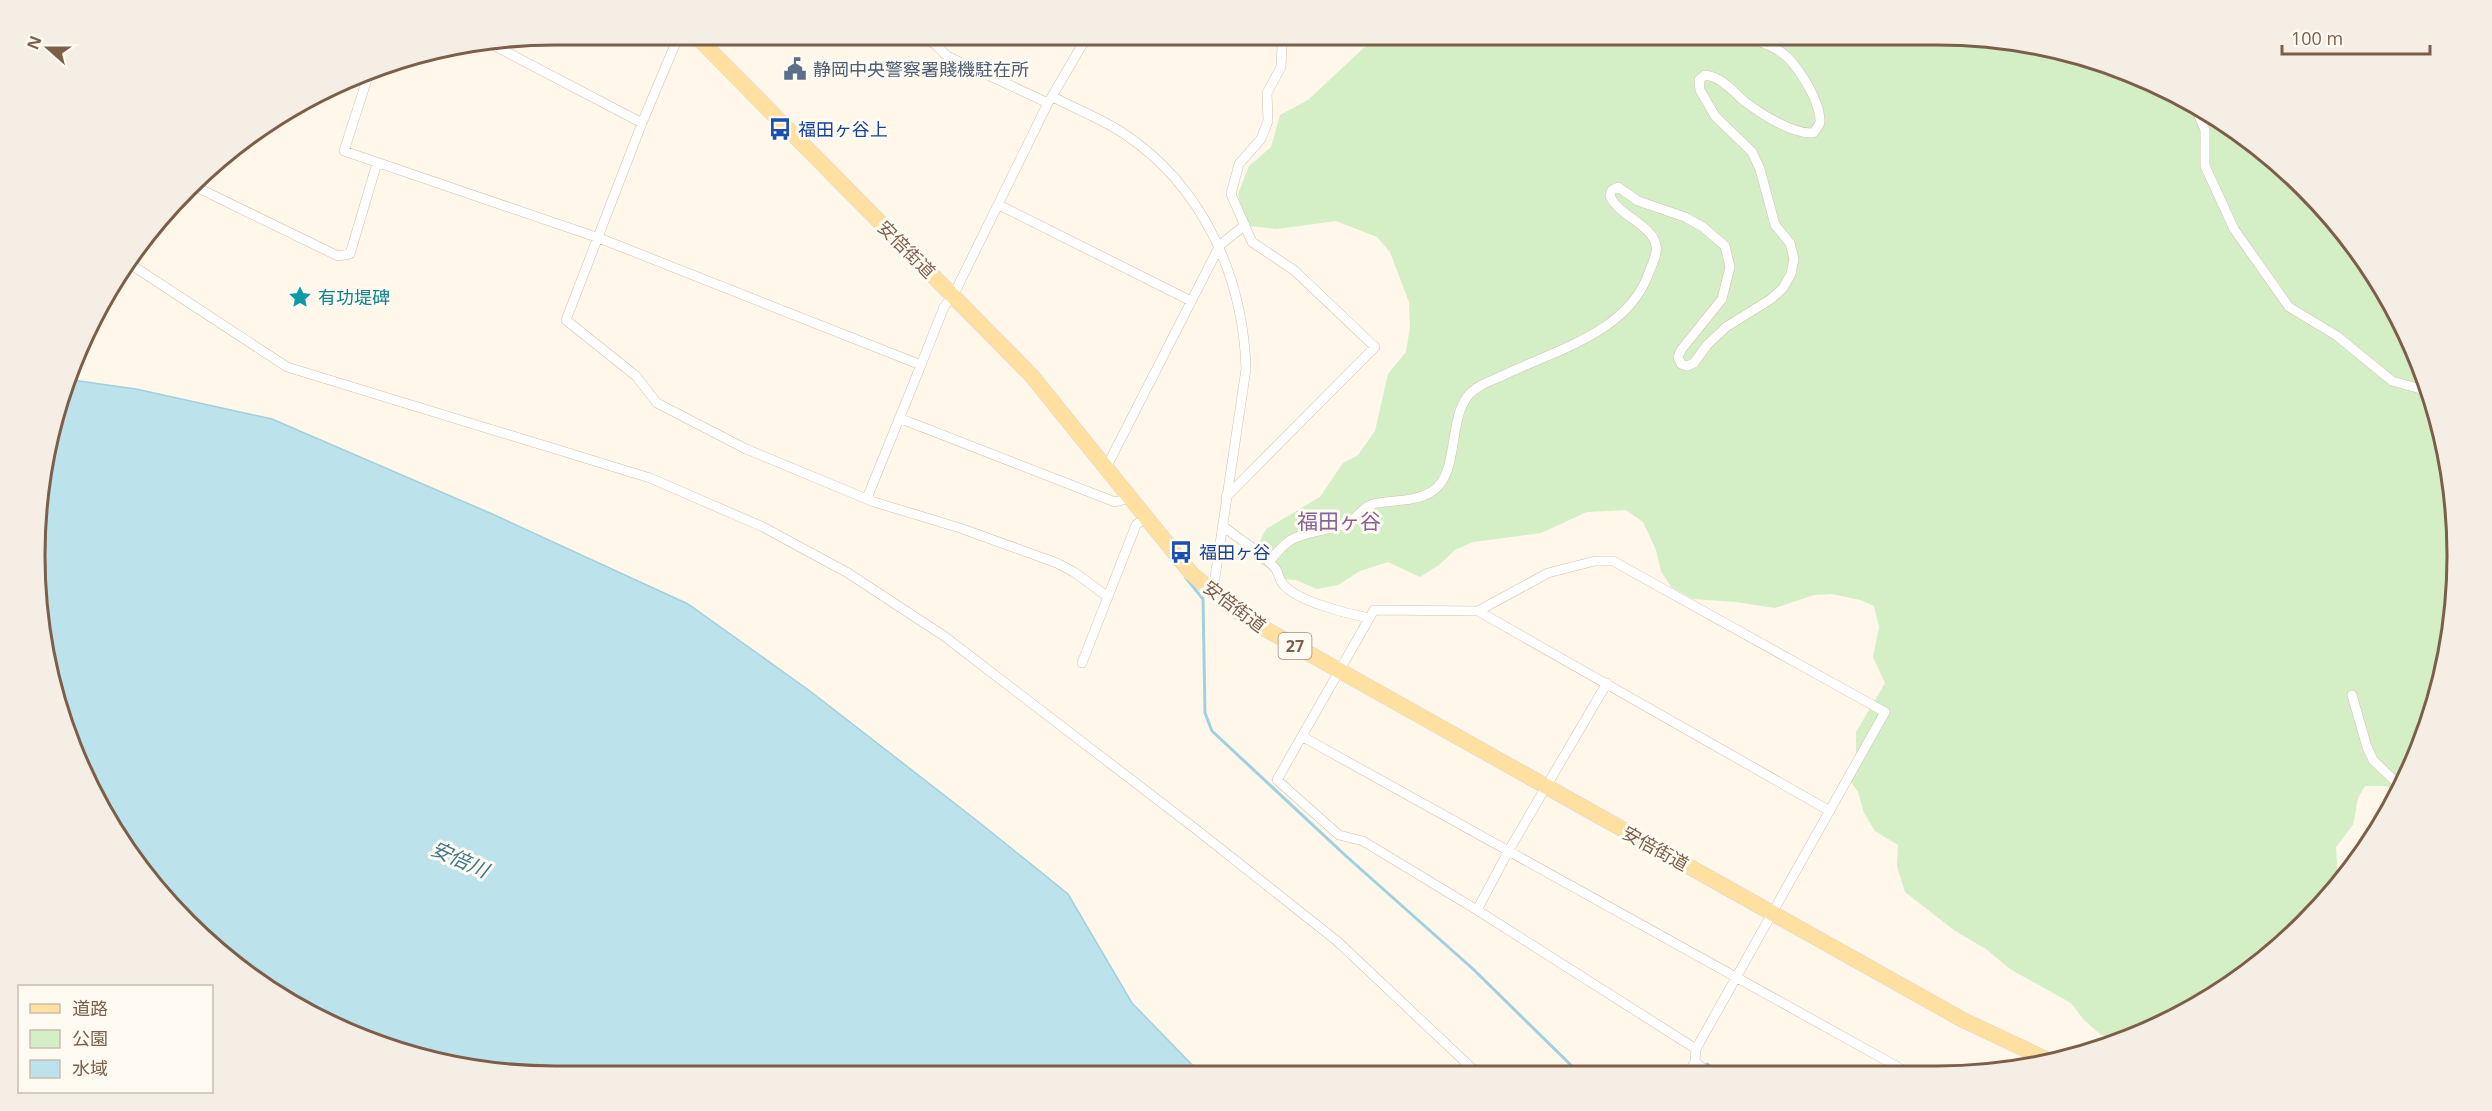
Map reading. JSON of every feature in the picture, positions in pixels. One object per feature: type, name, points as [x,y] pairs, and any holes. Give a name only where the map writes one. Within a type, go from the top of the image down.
[{"type":"main road","name":"安倍街道","points":[[706,45],[929,273],[954,294],[1031,375],[1191,573],[1236,611],[1963,1020],[2038,1055]]},
{"type":"street","points":[[674,45],[566,320],[636,376],[657,403],[746,448],[867,498],[1057,563],[1074,572],[1108,597]]},
{"type":"street","points":[[936,45],[947,56],[1122,132],[1154,155],[1176,179],[1197,206],[1220,245],[1239,308],[1246,369],[1213,591]]},
{"type":"street","points":[[867,498],[944,307],[954,294],[1051,100],[1082,45]]},
{"type":"street","points":[[1226,497],[1375,347],[1295,271],[1252,242],[1231,194],[1239,164],[1261,139],[1268,120],[1267,93],[1281,67],[1282,45]]},
{"type":"street","points":[[1269,562],[1289,540],[1350,522],[1371,504],[1409,501],[1431,493],[1442,484],[1449,464],[1452,436],[1466,398],[1477,388],[1599,332],[1632,301],[1646,282],[1655,256],[1656,244],[1650,234],[1613,203],[1610,196],[1612,190],[1618,187],[1638,201],[1685,217],[1703,226],[1725,246],[1730,267],[1722,299],[1681,350],[1678,357],[1681,364],[1688,366],[1695,363],[1707,345],[1726,327],[1771,299],[1783,288],[1791,274],[1794,259],[1790,243],[1775,225],[1760,170],[1752,152],[1715,116],[1700,90],[1699,80],[1705,75],[1714,76],[1746,103],[1801,133],[1813,133],[1819,126],[1820,120],[1811,93],[1797,68],[1781,52],[1766,45]]},
{"type":"street","points":[[499,48],[642,123]]},
{"type":"street","points":[[366,82],[344,151],[599,238],[921,365]]},
{"type":"street","points":[[2200,118],[2205,130],[2205,166],[2234,230],[2289,307],[2337,336],[2392,381],[2419,389]]},
{"type":"street","points":[[201,189],[338,256],[350,254],[378,163]]},
{"type":"street","points":[[999,205],[1191,301]]},
{"type":"street","points":[[1106,468],[1220,245],[1245,225]]},
{"type":"street","points":[[135,267],[287,367],[650,478],[764,527],[848,573],[944,636],[1207,837],[1337,941],[1470,1066]]},
{"type":"street","points":[[899,418],[1115,502],[1131,498]]},
{"type":"street","points":[[1082,663],[1136,525],[1146,516]]},
{"type":"street","points":[[1224,527],[1269,562],[1276,569],[1284,585],[1296,593],[1337,612],[1369,618]]},
{"type":"street","points":[[1479,611],[1548,573],[1595,561],[1613,561],[1885,712],[1735,977],[1696,1050],[1692,1066]]},
{"type":"street","points":[[1696,1050],[1477,910],[1363,841],[1340,835],[1277,780],[1374,610],[1479,611],[1830,811]]},
{"type":"street","points":[[1477,910],[1509,850],[1607,684]]},
{"type":"street","points":[[2352,695],[2373,760],[2394,780]]},
{"type":"street","points":[[1303,737],[1896,1066]]},
{"type":"street","points":[[1695,1061],[1700,1066]]},
{"type":"green space","points":[[1367,45],[1970,46],[2036,55],[2101,72],[2192,113],[2247,150],[2273,172],[2320,219],[2342,245],[2379,300],[2420,391],[2430,423],[2443,489],[2446,522],[2446,589],[2443,622],[2430,688],[2408,751],[2390,789],[2387,786],[2365,786],[2358,798],[2353,825],[2336,847],[2337,871],[2273,939],[2220,980],[2192,998],[2132,1027],[2107,1037],[2101,1035],[2084,1020],[2071,1003],[2010,969],[1986,949],[1955,931],[1905,892],[1897,866],[1898,845],[1875,831],[1864,813],[1858,792],[1849,779],[1856,758],[1856,732],[1885,683],[1873,657],[1879,627],[1874,606],[1860,600],[1832,594],[1814,595],[1775,608],[1693,599],[1671,587],[1661,571],[1656,550],[1643,522],[1626,510],[1587,512],[1541,533],[1473,542],[1455,550],[1439,565],[1420,577],[1388,562],[1360,571],[1338,585],[1317,589],[1296,580],[1283,579],[1260,563],[1257,547],[1266,529],[1320,497],[1343,463],[1358,455],[1375,431],[1388,374],[1406,352],[1410,327],[1409,302],[1390,252],[1377,237],[1336,221],[1277,229],[1249,226],[1238,194],[1249,166],[1271,147],[1280,115],[1308,100]]},
{"type":"water","name":"安倍川","points":[[76,381],[136,389],[272,419],[490,513],[688,604],[810,691],[1068,894],[1132,1003],[1193,1066],[522,1065],[489,1062],[423,1049],[360,1027],[300,998],[245,961],[219,939],[172,892],[150,866],[113,811],[72,720],[62,688],[49,622],[45,556],[49,489],[62,423]]},
{"type":"waterway","points":[[1186,578],[1203,599],[1205,713],[1212,731],[1346,856],[1473,969],[1572,1066]]},
{"type":"place","name":"静岡中央警察署賤機駐在所","points":[[795,69]]},
{"type":"place","name":"福田ヶ谷上","points":[[780,129]]},
{"type":"place","name":"有功堤碑","points":[[300,297]]},
{"type":"place","name":"福田ヶ谷","points":[[1181,552]]},
{"type":"district","name":"福田ヶ谷","points":[[1339,521]]}]
